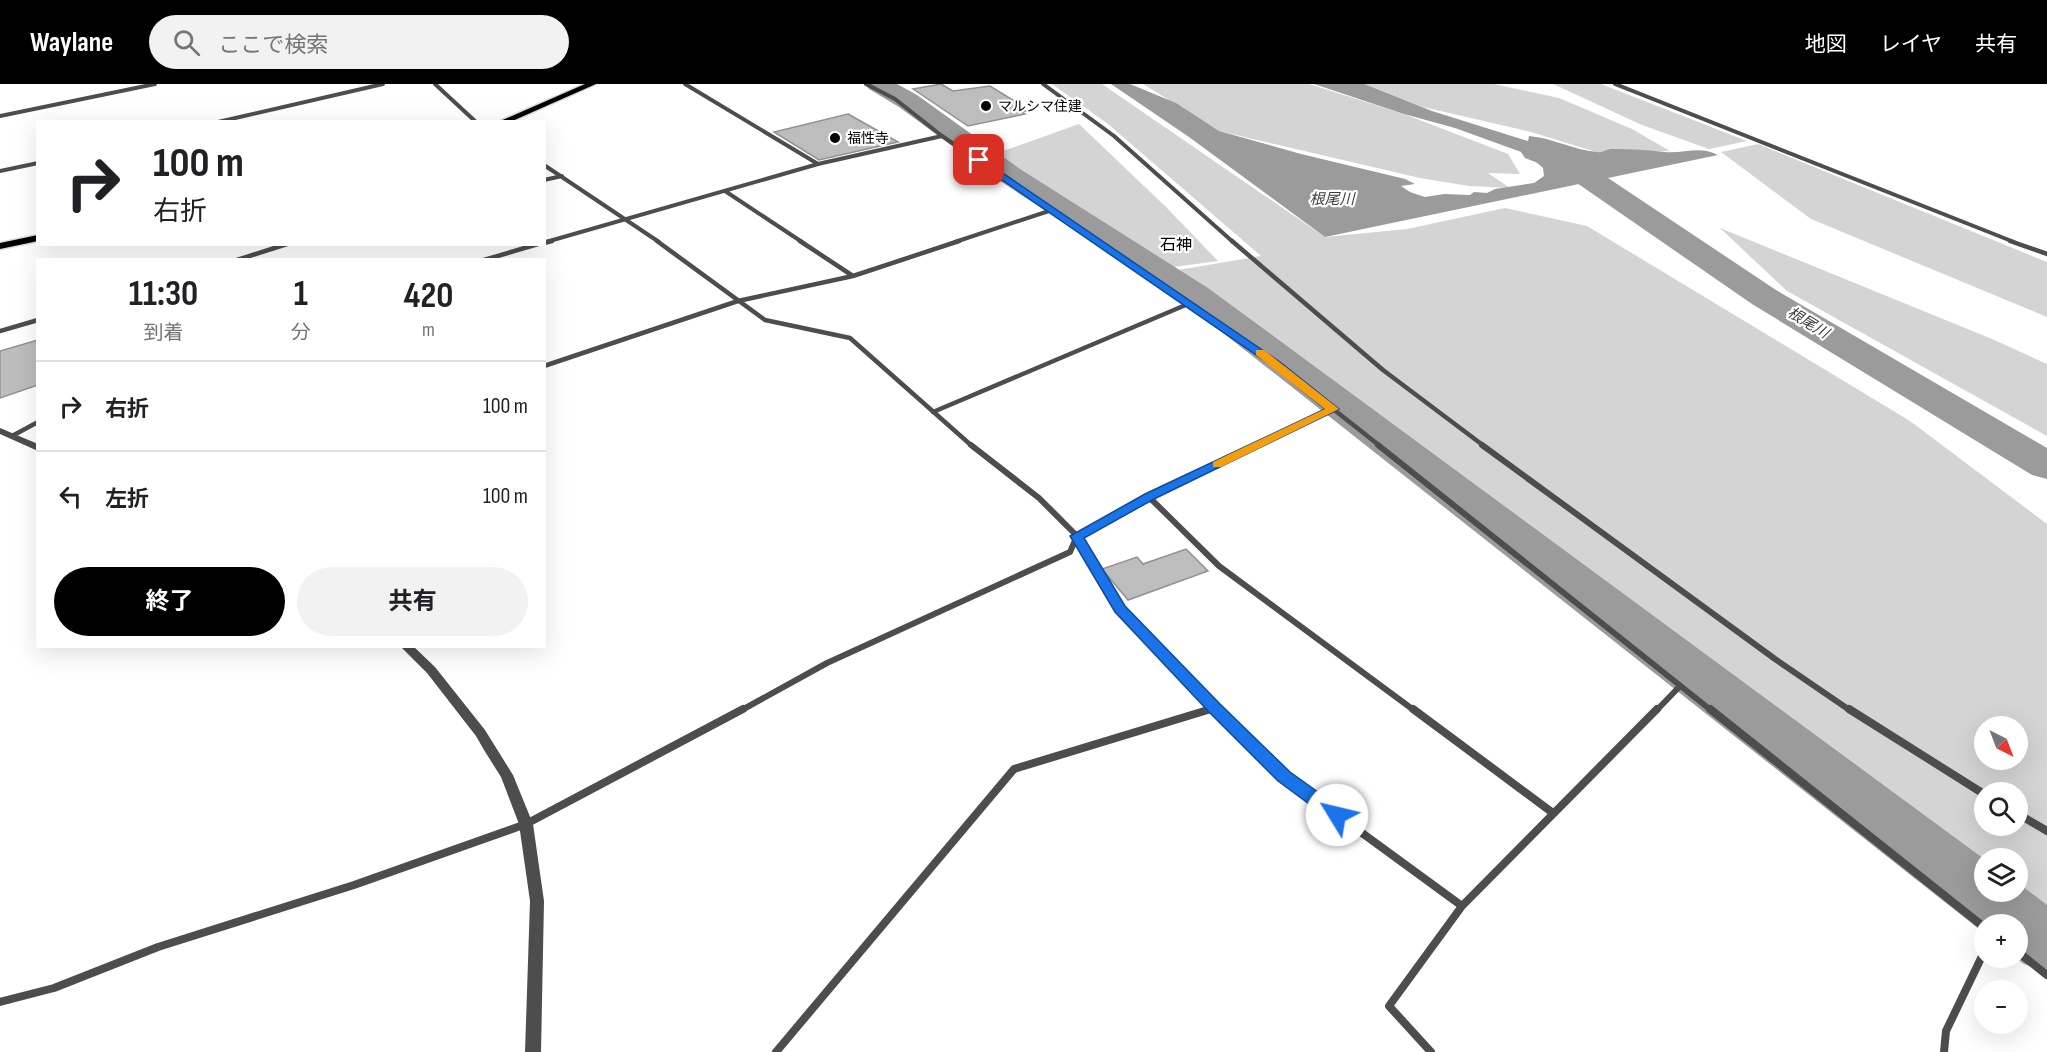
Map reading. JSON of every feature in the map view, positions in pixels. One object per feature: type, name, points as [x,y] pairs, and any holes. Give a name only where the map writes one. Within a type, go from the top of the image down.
[{"type":"main road","points":[[507,120],[592,84]]},
{"type":"main road","points":[[0,246],[36,238]]},
{"type":"street","points":[[0,116],[155,84]]},
{"type":"street","points":[[227,120],[383,84]]},
{"type":"street","points":[[435,84],[474,120]]},
{"type":"street","points":[[685,84],[712,99],[765,135],[818,164]]},
{"type":"street","points":[[866,84],[895,99],[942,136],[1133,264],[1276,364],[1974,919]]},
{"type":"street","points":[[1043,84],[1114,135],[1289,292],[1374,363],[1554,499],[1785,665],[1871,724],[1974,788]]},
{"type":"street","points":[[1615,84],[2047,254]]},
{"type":"street","points":[[546,242],[818,164],[942,136]]},
{"type":"street","points":[[0,171],[36,163]]},
{"type":"street","points":[[546,166],[628,220],[765,320],[850,338],[933,412],[1039,498],[1077,536],[1120,609],[1284,776],[1462,906]]},
{"type":"street","points":[[546,180],[562,177]]},
{"type":"street","points":[[724,191],[853,276]]},
{"type":"street","points":[[546,365],[738,301],[853,276],[1052,210]]},
{"type":"street","points":[[243,258],[281,246]]},
{"type":"street","points":[[491,258],[531,246]]},
{"type":"street","points":[[933,412],[1188,304]]},
{"type":"street","points":[[0,331],[36,321]]},
{"type":"street","points":[[0,1002],[54,988],[158,947],[354,885],[526,824],[663,753],[827,663],[1070,552],[1077,536],[1149,496],[1333,409]]},
{"type":"street","points":[[12,436],[36,423]]},
{"type":"street","points":[[0,430],[36,447]]},
{"type":"street","points":[[1149,496],[1219,566],[1553,813]]},
{"type":"street","points":[[407,648],[431,670],[481,733],[507,774],[526,824],[537,901],[533,1052]]},
{"type":"street","points":[[1431,1052],[1389,1006],[1462,906],[1680,686]]},
{"type":"street","points":[[776,1052],[1014,769],[1215,708]]},
{"type":"street","points":[[2028,820],[2047,831]]},
{"type":"street","points":[[2028,960],[2047,975]]},
{"type":"street","points":[[1944,1052],[1946,1031],[1976,968]]},
{"type":"shaded area","points":[[1052,84],[1102,84],[1325,237],[1407,229],[1505,208],[1587,226],[1910,421],[2047,524],[2047,930],[2028,914],[2008,902],[2028,902],[2028,848],[1974,848],[1974,878],[1698,675],[1381,425],[1172,271],[1261,256],[1108,124]]},
{"type":"shaded area","points":[[1143,84],[1309,84],[1404,114],[1508,154],[1520,174],[1488,173],[1510,188],[1469,186],[1420,178],[1219,131]]},
{"type":"shaded area","points":[[1359,84],[1494,84],[1559,98],[1632,129],[1670,151],[1596,152],[1531,132],[1423,107]]},
{"type":"shaded area","points":[[1553,84],[1601,84],[1747,141],[1709,149],[1642,125]]},
{"type":"shaded area","points":[[1079,124],[1166,207],[1218,261],[1159,269],[989,156]]},
{"type":"shaded area","points":[[1758,144],[2047,262],[2047,317],[1811,219],[1721,152]]},
{"type":"shaded area","points":[[1720,228],[1992,339],[2047,364],[2047,436],[1787,291]]},
{"type":"water","name":"根尾川","points":[[1111,84],[1130,84],[1176,103],[1219,131],[1405,179],[1415,184],[1401,186],[1425,197],[1444,194],[1470,195],[1474,192],[1487,193],[1495,189],[1534,183],[1544,176],[1543,168],[1527,154],[1455,128],[1404,114],[1314,84],[1364,84],[1432,111],[1528,141],[1529,136],[1538,137],[1597,152],[1612,149],[1672,152],[1698,150],[1718,155],[1325,237],[1189,137]]},
{"type":"building","name":"マルシマ住建","points":[[941,84],[953,91],[990,86],[1029,110],[1022,112],[1025,114],[968,126],[913,89]]},
{"type":"building","name":"福性寺","points":[[848,114],[898,142],[819,160],[774,132]]},
{"type":"building","points":[[36,341],[36,386],[0,398],[0,351]]},
{"type":"building","points":[[1186,549],[1208,571],[1128,600],[1102,569],[1137,557],[1143,564]]},
{"type":"waterway","points":[[878,84],[908,101],[1010,175],[1196,295],[2047,943]]},
{"type":"waterway","name":"根尾川","points":[[1535,152],[1571,166],[1764,297],[2047,466]]},
{"type":"slow traffic","points":[[1217,464],[1333,409],[1260,353]]},
{"type":"place","name":"マルシマ住建","points":[[986,106]]},
{"type":"place","name":"福性寺","points":[[835,138]]},
{"type":"district","name":"石神","points":[[1176,245]]},
{"type":"route","points":[[979,160],[1276,364],[1333,409],[1149,496],[1077,536],[1120,609],[1284,776],[1337,815]]}]
